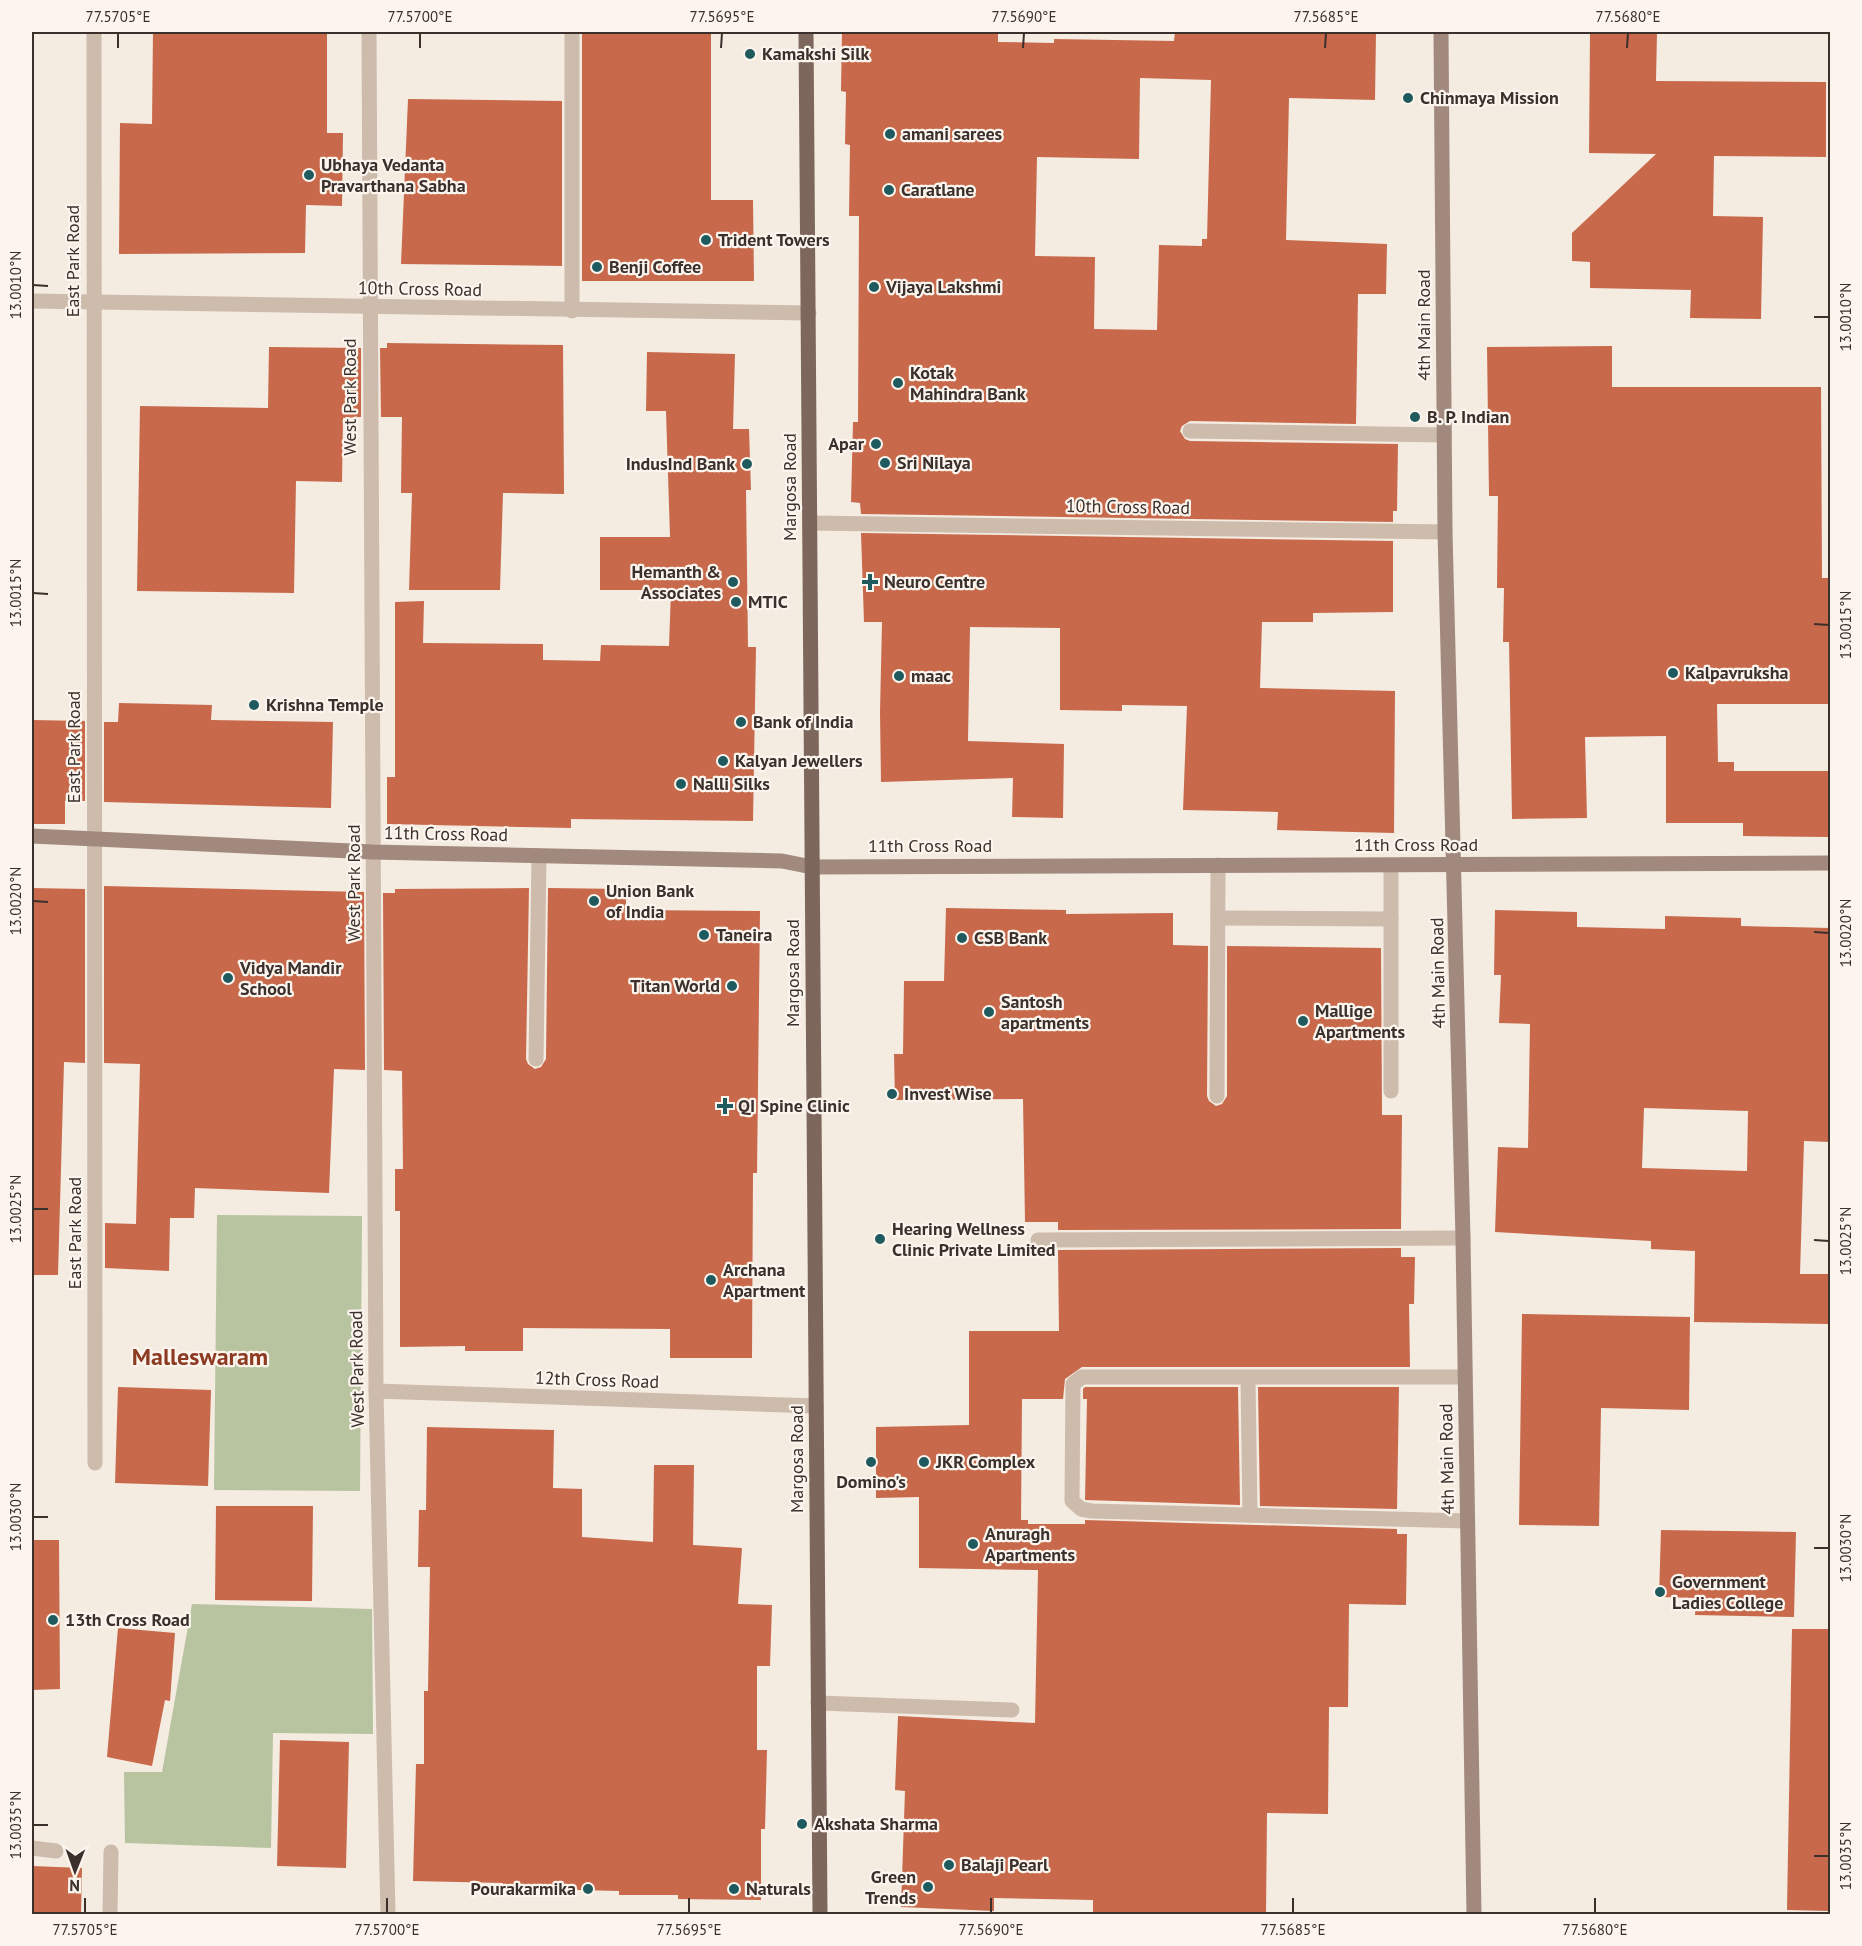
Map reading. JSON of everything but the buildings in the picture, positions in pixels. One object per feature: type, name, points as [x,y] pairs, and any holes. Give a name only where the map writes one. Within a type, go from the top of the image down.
[{"type":"main road","name":"Margosa Road","points":[[806,32],[820,1914]]},
{"type":"street","name":"East Park Road","points":[[94,32],[95,1463]]},
{"type":"street","name":"West Park Road","points":[[369,32],[376,1391],[388,1914]]},
{"type":"street","points":[[572,32],[572,311]]},
{"type":"street","name":"4th Main Road","points":[[1441,32],[1445,532],[1463,1238],[1474,1914]]},
{"type":"street","name":"10th Cross Road","points":[[32,301],[809,313]]},
{"type":"street","points":[[1190,431],[1444,435]]},
{"type":"street","name":"10th Cross Road","points":[[810,523],[1445,532]]},
{"type":"street","name":"11th Cross Road","points":[[32,836],[374,852],[782,861],[812,867],[1830,863]]},
{"type":"street","points":[[536,1059],[539,856]]},
{"type":"street","points":[[1217,1096],[1218,865]]},
{"type":"street","points":[[1391,865],[1391,1091]]},
{"type":"street","points":[[1218,918],[1391,919]]},
{"type":"street","points":[[1038,1240],[1463,1238]]},
{"type":"street","points":[[1465,1377],[1082,1377],[1074,1381],[1072,1501],[1081,1509],[1092,1511],[1467,1521]]},
{"type":"street","points":[[1248,1378],[1250,1515]]},
{"type":"street","name":"12th Cross Road","points":[[376,1391],[816,1406]]},
{"type":"street","points":[[818,1703],[1012,1710]]},
{"type":"street","points":[[32,1848],[56,1851]]},
{"type":"street","points":[[110,1914],[111,1852]]},
{"type":"green space","points":[[217,1215],[362,1216],[360,1491],[214,1490]]},
{"type":"green space","points":[[192,1604],[372,1609],[373,1734],[273,1733],[271,1848],[125,1843],[124,1772],[162,1772]]},
{"type":"place","name":"Kamakshi Silk","points":[[750,54]]},
{"type":"place","name":"Chinmaya Mission","points":[[1408,98]]},
{"type":"place","name":"amani sarees","points":[[890,134]]},
{"type":"place","name":"Ubhaya Vedanta Pravarthana Sabha","points":[[309,175]]},
{"type":"place","name":"Caratlane","points":[[889,190]]},
{"type":"place","name":"Trident Towers","points":[[706,240]]},
{"type":"place","name":"Benji Coffee","points":[[597,267]]},
{"type":"place","name":"Vijaya Lakshmi","points":[[874,287]]},
{"type":"place","name":"Kotak Mahindra Bank","points":[[898,383]]},
{"type":"place","name":"B. P. Indian","points":[[1415,417]]},
{"type":"place","name":"Apar","points":[[876,444]]},
{"type":"place","name":"Sri Nilaya","points":[[885,463]]},
{"type":"place","name":"IndusInd Bank","points":[[747,464]]},
{"type":"place","name":"Hemanth & Associates","points":[[733,582]]},
{"type":"place","name":"Neuro Centre","points":[[870,582]]},
{"type":"place","name":"MTIC","points":[[736,602]]},
{"type":"place","name":"Kalpavruksha","points":[[1673,673]]},
{"type":"place","name":"maac","points":[[899,676]]},
{"type":"place","name":"Krishna Temple","points":[[254,705]]},
{"type":"place","name":"Bank of India","points":[[741,722]]},
{"type":"place","name":"Kalyan Jewellers","points":[[723,761]]},
{"type":"place","name":"Nalli Silks","points":[[681,784]]},
{"type":"place","name":"Union Bank of India","points":[[594,901]]},
{"type":"place","name":"Taneira","points":[[704,935]]},
{"type":"place","name":"CSB Bank","points":[[962,938]]},
{"type":"place","name":"Vidya Mandir School","points":[[228,978]]},
{"type":"place","name":"Titan World","points":[[732,986]]},
{"type":"place","name":"Santosh apartments","points":[[989,1012]]},
{"type":"place","name":"Mallige Apartments","points":[[1303,1021]]},
{"type":"place","name":"Invest Wise","points":[[892,1094]]},
{"type":"place","name":"QI Spine Clinic","points":[[725,1106]]},
{"type":"place","name":"Hearing Wellness Clinic Private Limited","points":[[880,1239]]},
{"type":"place","name":"Archana Apartment","points":[[711,1280]]},
{"type":"place","name":"Domino's","points":[[871,1462]]},
{"type":"place","name":"JKR Complex","points":[[924,1462]]},
{"type":"place","name":"Anuragh Apartments","points":[[973,1544]]},
{"type":"place","name":"Government Ladies College","points":[[1660,1592]]},
{"type":"place","name":"13th Cross Road","points":[[53,1620]]},
{"type":"place","name":"Akshata Sharma","points":[[802,1824]]},
{"type":"place","name":"Balaji Pearl","points":[[949,1865]]},
{"type":"place","name":"Green Trends","points":[[928,1887]]},
{"type":"place","name":"Pourakarmika","points":[[588,1889]]},
{"type":"place","name":"Naturals","points":[[734,1889]]},
{"type":"district","name":"Malleswaram","points":[[200,1357]]}]
